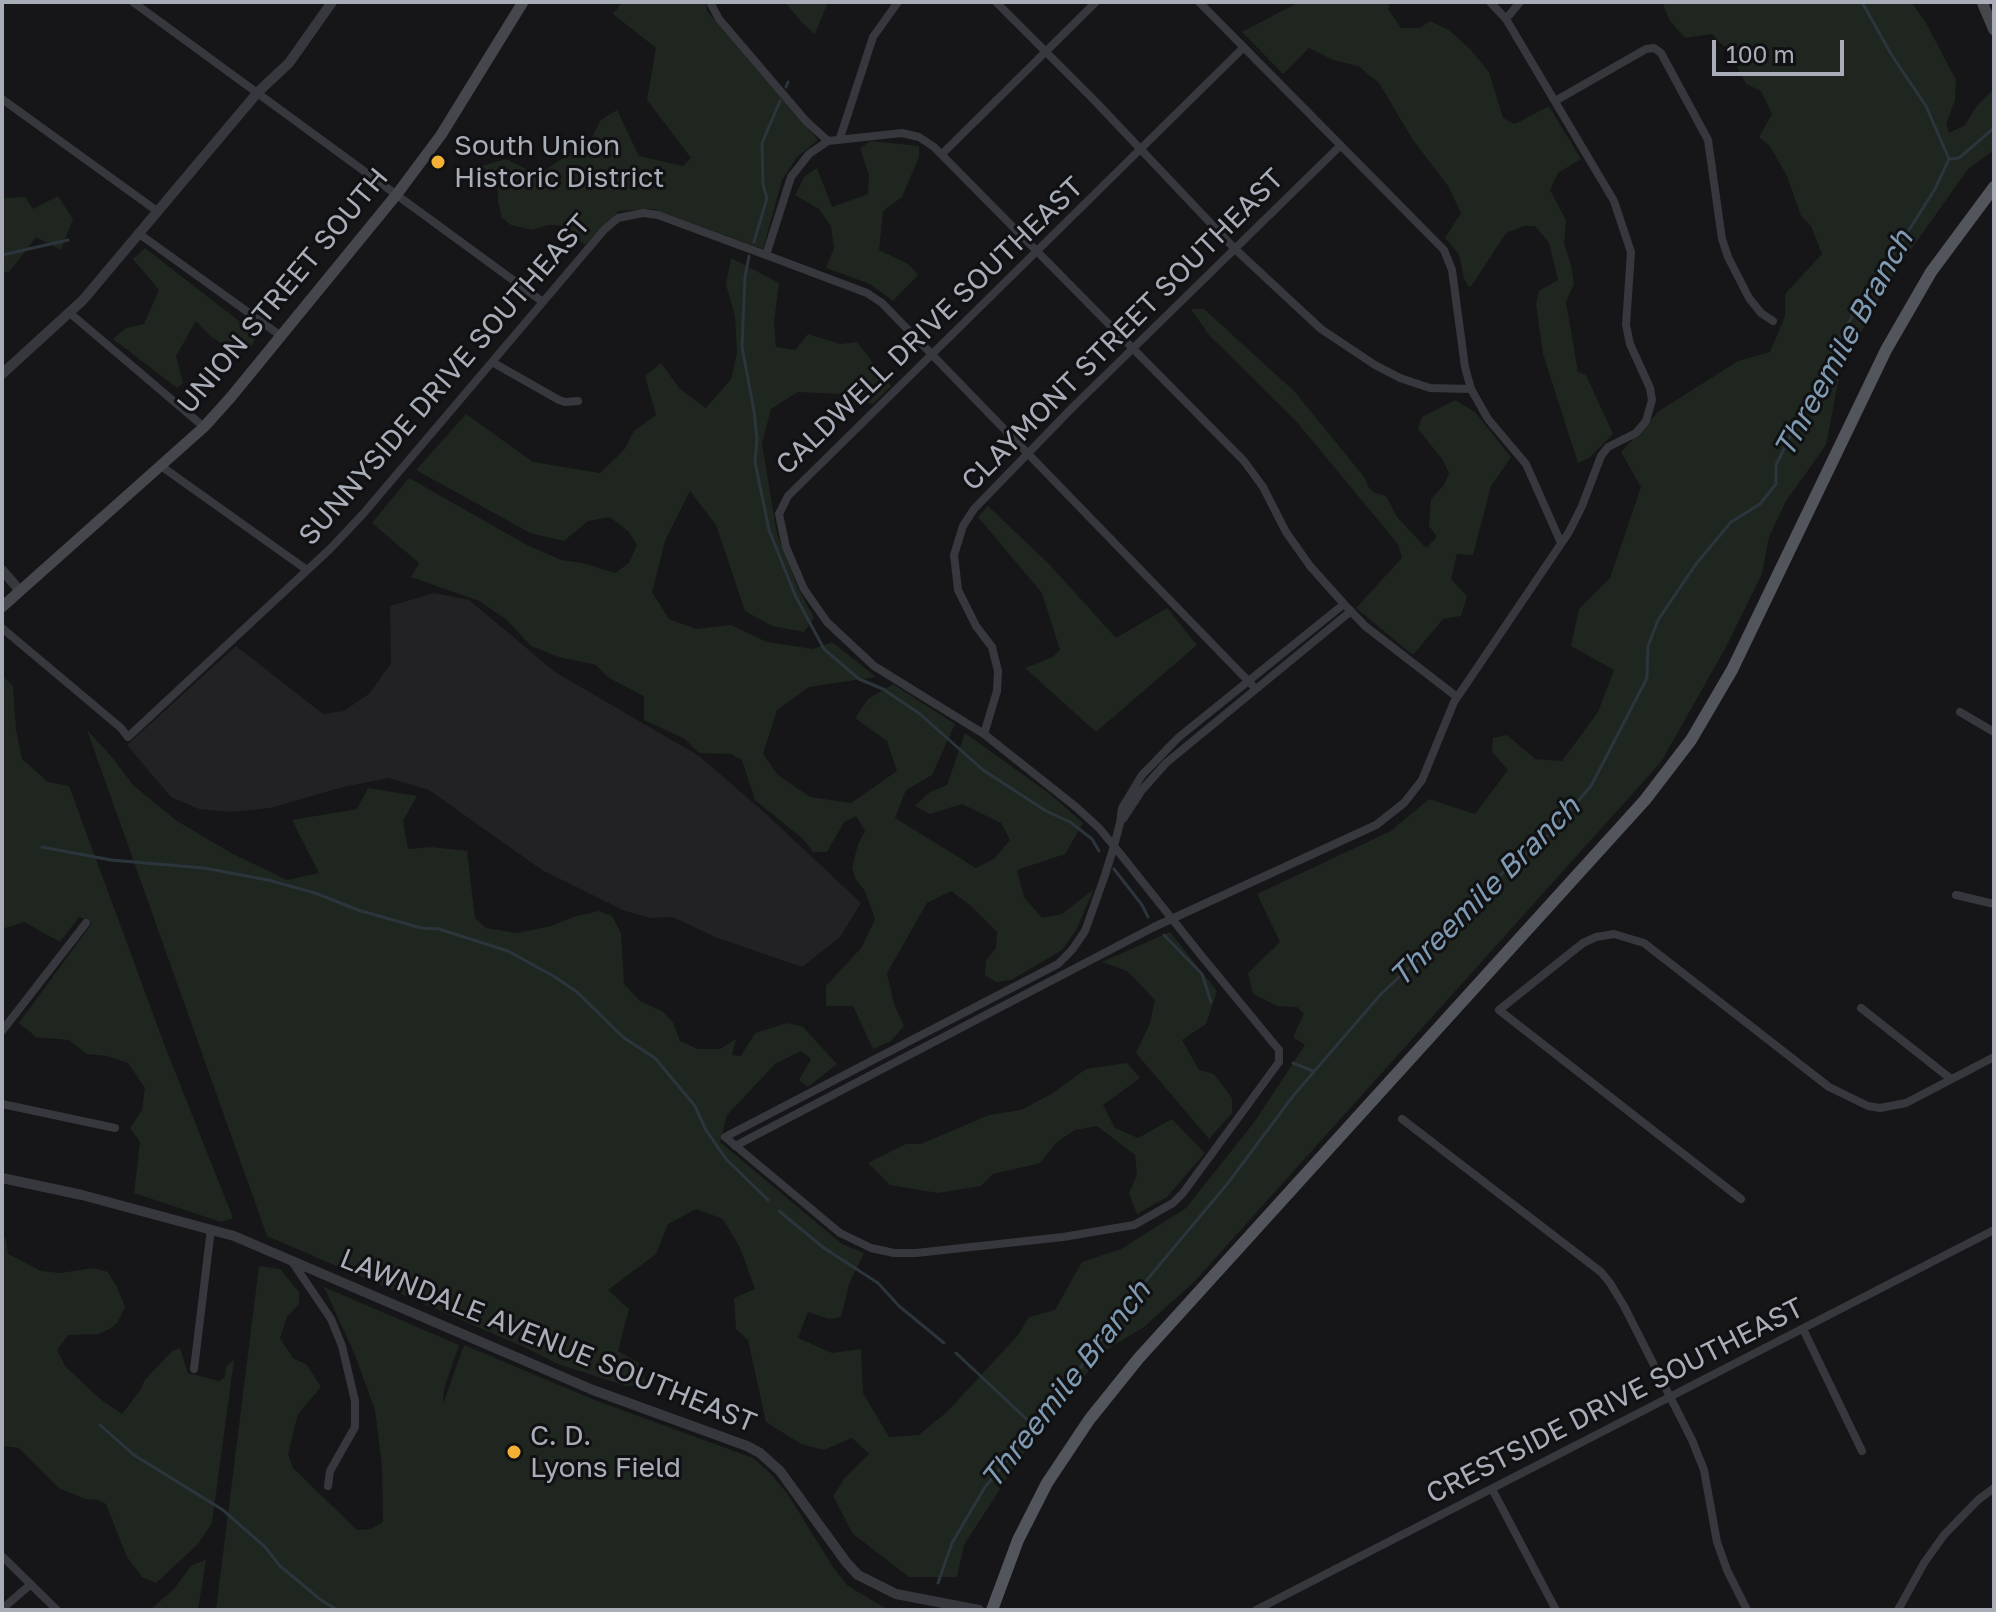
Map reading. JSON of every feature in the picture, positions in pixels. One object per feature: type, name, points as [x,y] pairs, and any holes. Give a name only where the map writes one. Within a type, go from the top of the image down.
[{"type":"main road","name":"UNION STREET SOUTH","points":[[2,607],[204,427],[397,194],[459,108],[523,2]]},
{"type":"main road","points":[[1982,2],[1994,30]]},
{"type":"main road","points":[[992,1610],[1018,1540],[1047,1483],[1089,1420],[1138,1359],[1634,812],[1683,751],[1732,670],[1886,350],[1931,272],[1994,187]]},
{"type":"street","points":[[133,2],[543,302]]},
{"type":"street","points":[[2,374],[71,314],[258,92],[289,63],[332,2]]},
{"type":"street","points":[[710,2],[719,19],[824,138]]},
{"type":"street","points":[[840,138],[873,37],[898,2]]},
{"type":"street","points":[[996,2],[1235,249],[1321,329],[1375,365],[1430,388],[1471,389]]},
{"type":"street","points":[[942,154],[1096,2]]},
{"type":"street","points":[[1200,2],[1444,250],[1452,270],[1465,367],[1471,389],[1488,419],[1526,464],[1561,543]]},
{"type":"street","points":[[1347,608],[1252,684],[1155,774],[1120,823],[1085,931],[1058,964],[725,1137],[735,1146],[1172,919],[1363,831],[1390,815],[1422,780],[1457,697],[1561,543],[1582,506],[1601,456],[1608,447],[1636,433],[1646,421],[1652,400],[1650,388],[1630,344],[1626,325],[1632,261],[1614,201],[1506,19],[1490,2]]},
{"type":"street","points":[[1506,19],[1520,2]]},
{"type":"street","name":"CALDWELL DRIVE SOUTHEAST","points":[[735,1146],[840,1233],[871,1248],[894,1253],[1123,1228],[1152,1217],[1183,1193],[1279,1062],[1279,1050],[1114,846],[1076,807],[984,734],[874,666],[827,622],[804,589],[780,524],[780,508],[788,496],[1243,48]]},
{"type":"street","points":[[1555,101],[1646,49],[1654,48],[1661,53],[1708,140],[1722,239],[1728,257],[1749,298],[1761,313],[1773,321]]},
{"type":"street","points":[[2,99],[157,211]]},
{"type":"street","points":[[766,255],[791,177],[824,138],[911,134],[919,137],[942,154],[1244,461],[1263,487],[1286,532],[1310,566],[1347,608],[1365,626],[1457,697]]},
{"type":"street","name":"CLAYMONT STREET SOUTHEAST","points":[[984,734],[997,691],[998,671],[992,647],[976,626],[958,590],[954,555],[958,535],[974,509],[1028,452],[1340,146]]},
{"type":"street","name":"SUNNYSIDE DRIVE SOUTHEAST","points":[[2,628],[128,737],[363,514],[604,230],[618,218],[630,214],[658,215],[867,293],[898,317],[1252,684]]},
{"type":"street","points":[[138,233],[281,336]]},
{"type":"street","points":[[71,314],[204,427]]},
{"type":"street","points":[[492,362],[559,400],[578,401]]},
{"type":"street","points":[[161,466],[307,570]]},
{"type":"street","points":[[2,570],[20,591]]},
{"type":"street","points":[[1960,712],[1994,732]]},
{"type":"street","points":[[1956,895],[1994,904]]},
{"type":"street","points":[[2,1031],[86,923]]},
{"type":"street","points":[[1741,1199],[1499,1010],[1583,943],[1601,935],[1620,934],[1644,943],[1829,1087],[1868,1106],[1894,1106],[1994,1057]]},
{"type":"street","points":[[1861,1008],[1951,1079]]},
{"type":"street","points":[[2,1104],[115,1128]]},
{"type":"street","points":[[1402,1119],[1601,1272],[1624,1306],[1704,1470],[1717,1542],[1747,1610]]},
{"type":"street","name":"LAWNDALE AVENUE SOUTHEAST","points":[[2,1178],[82,1195],[211,1229],[593,1390],[747,1446],[780,1471],[858,1575],[896,1594],[979,1610]]},
{"type":"street","points":[[194,1369],[211,1229]]},
{"type":"street","name":"CRESTSIDE DRIVE SOUTHEAST","points":[[1256,1610],[1994,1230]]},
{"type":"street","points":[[290,1260],[331,1319],[342,1346],[355,1401],[355,1427],[330,1471],[328,1486]]},
{"type":"street","points":[[1803,1329],[1862,1451]]},
{"type":"street","points":[[1898,1610],[1924,1563],[1944,1535],[1994,1488]]},
{"type":"street","points":[[1492,1489],[1556,1610]]},
{"type":"street","points":[[2,1556],[57,1610]]},
{"type":"street","points":[[2,1609],[31,1584]]},
{"type":"shaded area","points":[[622,2],[706,2],[707,11],[818,140],[797,157],[782,180],[763,249],[653,209],[619,211],[585,245],[559,225],[532,230],[511,225],[502,218],[498,186],[482,166],[506,159],[538,175],[591,139],[601,120],[617,110],[639,156],[683,166],[691,158],[647,100],[656,48],[613,14]]},
{"type":"shaded area","points":[[785,2],[828,2],[815,34],[802,23]]},
{"type":"shaded area","points":[[1299,2],[1390,2],[1388,9],[1401,28],[1420,28],[1430,21],[1449,30],[1471,50],[1489,72],[1503,118],[1515,124],[1549,106],[1581,159],[1558,173],[1550,190],[1566,220],[1564,244],[1574,284],[1566,302],[1578,372],[1586,375],[1613,434],[1589,458],[1578,463],[1543,354],[1536,304],[1539,291],[1558,280],[1549,243],[1535,226],[1524,226],[1506,233],[1470,288],[1464,279],[1459,254],[1445,238],[1461,213],[1448,186],[1413,140],[1379,83],[1358,66],[1333,60],[1309,48],[1283,74],[1242,32]]},
{"type":"shaded area","points":[[1662,2],[1911,2],[1925,21],[1956,80],[1955,100],[1946,124],[1949,133],[1965,125],[1976,107],[1994,89],[1994,150],[1968,169],[1888,282],[1840,372],[1826,445],[1786,501],[1769,537],[1762,574],[1726,647],[1661,762],[1194,1282],[1144,1327],[1106,1350],[1036,1435],[1013,1469],[964,1545],[957,1577],[909,1577],[853,1534],[833,1496],[844,1479],[869,1454],[852,1438],[824,1450],[801,1444],[766,1422],[748,1340],[736,1329],[734,1298],[755,1289],[740,1248],[723,1219],[696,1209],[668,1224],[656,1254],[608,1290],[629,1309],[618,1351],[639,1363],[647,1385],[626,1386],[558,1364],[267,1236],[87,730],[133,785],[177,821],[233,854],[287,880],[319,873],[292,820],[357,809],[368,788],[417,796],[403,821],[408,849],[431,847],[467,851],[475,918],[486,928],[517,933],[599,911],[612,916],[621,933],[624,984],[640,1001],[662,1011],[673,1022],[680,1041],[698,1049],[720,1049],[736,1039],[732,1055],[741,1056],[755,1033],[787,1023],[803,1027],[837,1064],[808,1087],[799,1080],[811,1059],[801,1051],[775,1064],[727,1115],[720,1142],[842,1244],[864,1253],[849,1284],[841,1317],[829,1319],[808,1312],[798,1338],[832,1353],[861,1349],[863,1393],[889,1437],[919,1435],[948,1411],[1018,1335],[1029,1317],[1055,1310],[1082,1262],[1121,1249],[1186,1208],[1255,1121],[1305,1045],[1293,1037],[1304,1014],[1297,1007],[1277,1006],[1253,994],[1248,973],[1280,942],[1257,894],[1391,831],[1429,799],[1475,814],[1508,770],[1492,752],[1493,738],[1507,735],[1535,759],[1562,761],[1598,712],[1614,670],[1571,646],[1579,609],[1610,578],[1641,487],[1621,452],[1659,411],[1738,361],[1770,352],[1785,316],[1785,294],[1822,254],[1811,226],[1801,216],[1787,176],[1770,146],[1759,137],[1772,114],[1761,91],[1746,84],[1730,53],[1712,34],[1685,38],[1670,21]]},
{"type":"shaded area","points":[[871,141],[919,146],[919,157],[902,197],[883,211],[879,250],[908,264],[918,275],[893,301],[870,284],[826,268],[834,248],[831,226],[819,209],[795,195],[805,176],[817,168],[832,207],[868,194],[869,175],[860,148]]},
{"type":"shaded area","points":[[58,196],[73,219],[61,250],[36,237],[10,271],[2,273],[2,198],[25,197],[33,209]]},
{"type":"shaded area","points":[[145,248],[257,335],[250,350],[232,350],[210,336],[196,321],[176,356],[183,383],[177,388],[113,339],[126,328],[144,324],[159,290],[133,259]]},
{"type":"shaded area","points":[[731,258],[779,283],[774,322],[776,347],[795,350],[808,334],[840,344],[857,342],[891,386],[873,404],[840,394],[798,392],[771,409],[762,444],[777,534],[798,588],[814,618],[804,632],[772,626],[745,611],[716,525],[690,491],[665,541],[652,592],[669,619],[696,629],[731,625],[767,642],[813,649],[832,642],[876,677],[809,687],[777,710],[763,754],[778,775],[810,797],[851,803],[897,771],[887,741],[855,718],[868,699],[893,684],[955,724],[932,775],[906,790],[895,818],[976,868],[994,859],[1010,840],[1001,823],[962,804],[930,814],[915,806],[930,792],[947,785],[965,733],[1050,794],[1083,823],[1065,854],[1017,870],[1024,897],[1042,918],[1062,914],[1094,889],[1076,930],[1062,950],[1011,980],[996,982],[985,975],[986,960],[996,948],[997,932],[951,891],[927,903],[887,973],[894,1004],[904,1026],[891,1041],[873,1049],[853,1006],[826,1006],[826,986],[862,947],[875,919],[852,868],[865,831],[856,816],[844,822],[827,852],[813,852],[804,840],[755,800],[742,760],[731,754],[699,753],[685,739],[644,720],[644,696],[609,678],[596,665],[559,657],[531,646],[507,620],[479,601],[411,577],[419,563],[372,523],[409,478],[527,545],[561,560],[615,573],[629,563],[637,545],[629,532],[610,517],[588,521],[564,541],[530,533],[416,470],[466,414],[533,462],[600,473],[624,450],[634,431],[656,415],[645,376],[661,363],[680,389],[706,408],[731,379],[737,353],[735,316],[726,285]]},
{"type":"shaded area","points":[[1191,309],[1204,309],[1295,392],[1373,492],[1386,496],[1397,517],[1426,548],[1437,537],[1429,526],[1431,499],[1444,485],[1449,473],[1418,429],[1422,417],[1455,400],[1475,412],[1511,457],[1491,486],[1473,555],[1457,554],[1451,579],[1467,596],[1461,616],[1443,619],[1413,655],[1356,608],[1402,558],[1398,544],[1296,421],[1209,335]]},
{"type":"shaded area","points":[[988,506],[1049,564],[1116,638],[1167,608],[1197,645],[1096,732],[1025,668],[1053,657],[1060,650],[1042,593],[978,517]]},
{"type":"shaded area","points":[[434,593],[469,600],[555,672],[699,756],[861,903],[840,937],[802,967],[715,937],[673,917],[651,918],[625,911],[542,870],[429,790],[389,778],[343,787],[270,808],[232,812],[199,809],[171,797],[127,745],[236,646],[323,714],[344,711],[370,693],[391,663],[390,606]]},
{"type":"shaded area","points":[[2,675],[13,686],[16,730],[22,759],[48,782],[69,786],[166,1049],[233,1218],[221,1222],[134,1193],[140,1142],[130,1128],[142,1110],[145,1088],[128,1063],[87,1054],[69,1040],[36,1037],[19,1023],[92,923],[79,917],[60,942],[24,922],[2,929]]},
{"type":"shaded area","points":[[1170,932],[1217,991],[1206,1024],[1182,1040],[1199,1070],[1214,1074],[1232,1098],[1232,1113],[1209,1139],[1136,1053],[1150,1023],[1155,1000],[1127,971],[1102,962]]},
{"type":"shaded area","points":[[1127,1063],[1140,1078],[1103,1105],[1115,1128],[1138,1138],[1172,1119],[1205,1153],[1167,1197],[1137,1214],[1129,1193],[1137,1175],[1135,1155],[1097,1126],[1075,1130],[1057,1142],[1040,1163],[993,1174],[981,1186],[938,1193],[890,1185],[868,1163],[906,1144],[921,1144],[989,1115],[1021,1110],[1053,1093],[1086,1069]]},
{"type":"shaded area","points":[[2,1234],[8,1254],[41,1271],[60,1273],[94,1268],[108,1272],[125,1307],[117,1323],[98,1334],[68,1335],[57,1350],[65,1366],[100,1399],[122,1414],[144,1381],[172,1351],[180,1348],[188,1373],[219,1381],[225,1377],[226,1366],[234,1360],[212,1523],[198,1544],[156,1583],[142,1577],[127,1557],[106,1504],[59,1488],[19,1448],[2,1446]]},
{"type":"shaded area","points":[[259,1266],[280,1269],[299,1292],[299,1304],[287,1317],[280,1338],[293,1358],[307,1365],[321,1387],[298,1414],[288,1454],[293,1468],[357,1530],[371,1529],[383,1522],[382,1465],[375,1410],[355,1355],[324,1287],[459,1345],[444,1389],[443,1404],[464,1345],[597,1401],[753,1458],[787,1493],[848,1586],[889,1610],[216,1610]]},
{"type":"shaded area","points":[[206,1560],[198,1610],[150,1610],[173,1590],[192,1565]]},
{"type":"waterway","points":[[1862,2],[1891,54],[1926,106],[1949,159]]},
{"type":"waterway","points":[[786,87],[788,82]]},
{"type":"waterway","points":[[754,242],[767,198],[763,185],[762,143],[780,101]]},
{"type":"waterway","points":[[1949,159],[1959,158],[1994,128]]},
{"type":"waterway","name":"Threemile Branch","points":[[938,1583],[952,1543],[985,1487],[1052,1407],[1125,1306],[1228,1183],[1293,1096],[1381,994],[1437,942],[1499,876],[1544,840],[1591,786],[1647,678],[1648,646],[1658,620],[1696,564],[1731,522],[1760,504],[1776,484],[1776,465],[1829,358],[1870,284],[1935,189],[1949,159]]},
{"type":"waterway","points":[[2,255],[68,240]]},
{"type":"waterway","points":[[749,256],[742,347],[754,411],[757,439],[755,462],[769,530],[795,595],[824,649],[859,679],[883,689],[920,714],[983,770],[1046,811],[1070,822],[1092,839],[1099,851]]},
{"type":"waterway","points":[[42,847],[111,860],[204,868],[268,880],[315,893],[358,910],[421,928],[439,929],[508,951],[577,992],[624,1038],[655,1058],[695,1106],[706,1130],[726,1159],[768,1200]]},
{"type":"waterway","points":[[1114,869],[1148,917]]},
{"type":"waterway","points":[[1164,935],[1202,974],[1211,1002]]},
{"type":"waterway","points":[[1293,1063],[1313,1071]]},
{"type":"waterway","points":[[779,1211],[824,1248],[878,1283],[899,1306],[944,1343]]},
{"type":"waterway","points":[[956,1353],[1035,1427]]},
{"type":"waterway","points":[[100,1425],[134,1455],[223,1510],[265,1547],[280,1566],[337,1610]]},
{"type":"place","name":"South Union Historic District","points":[[438,162]]},
{"type":"place","name":"C. D. Lyons Field","points":[[514,1452]]}]
